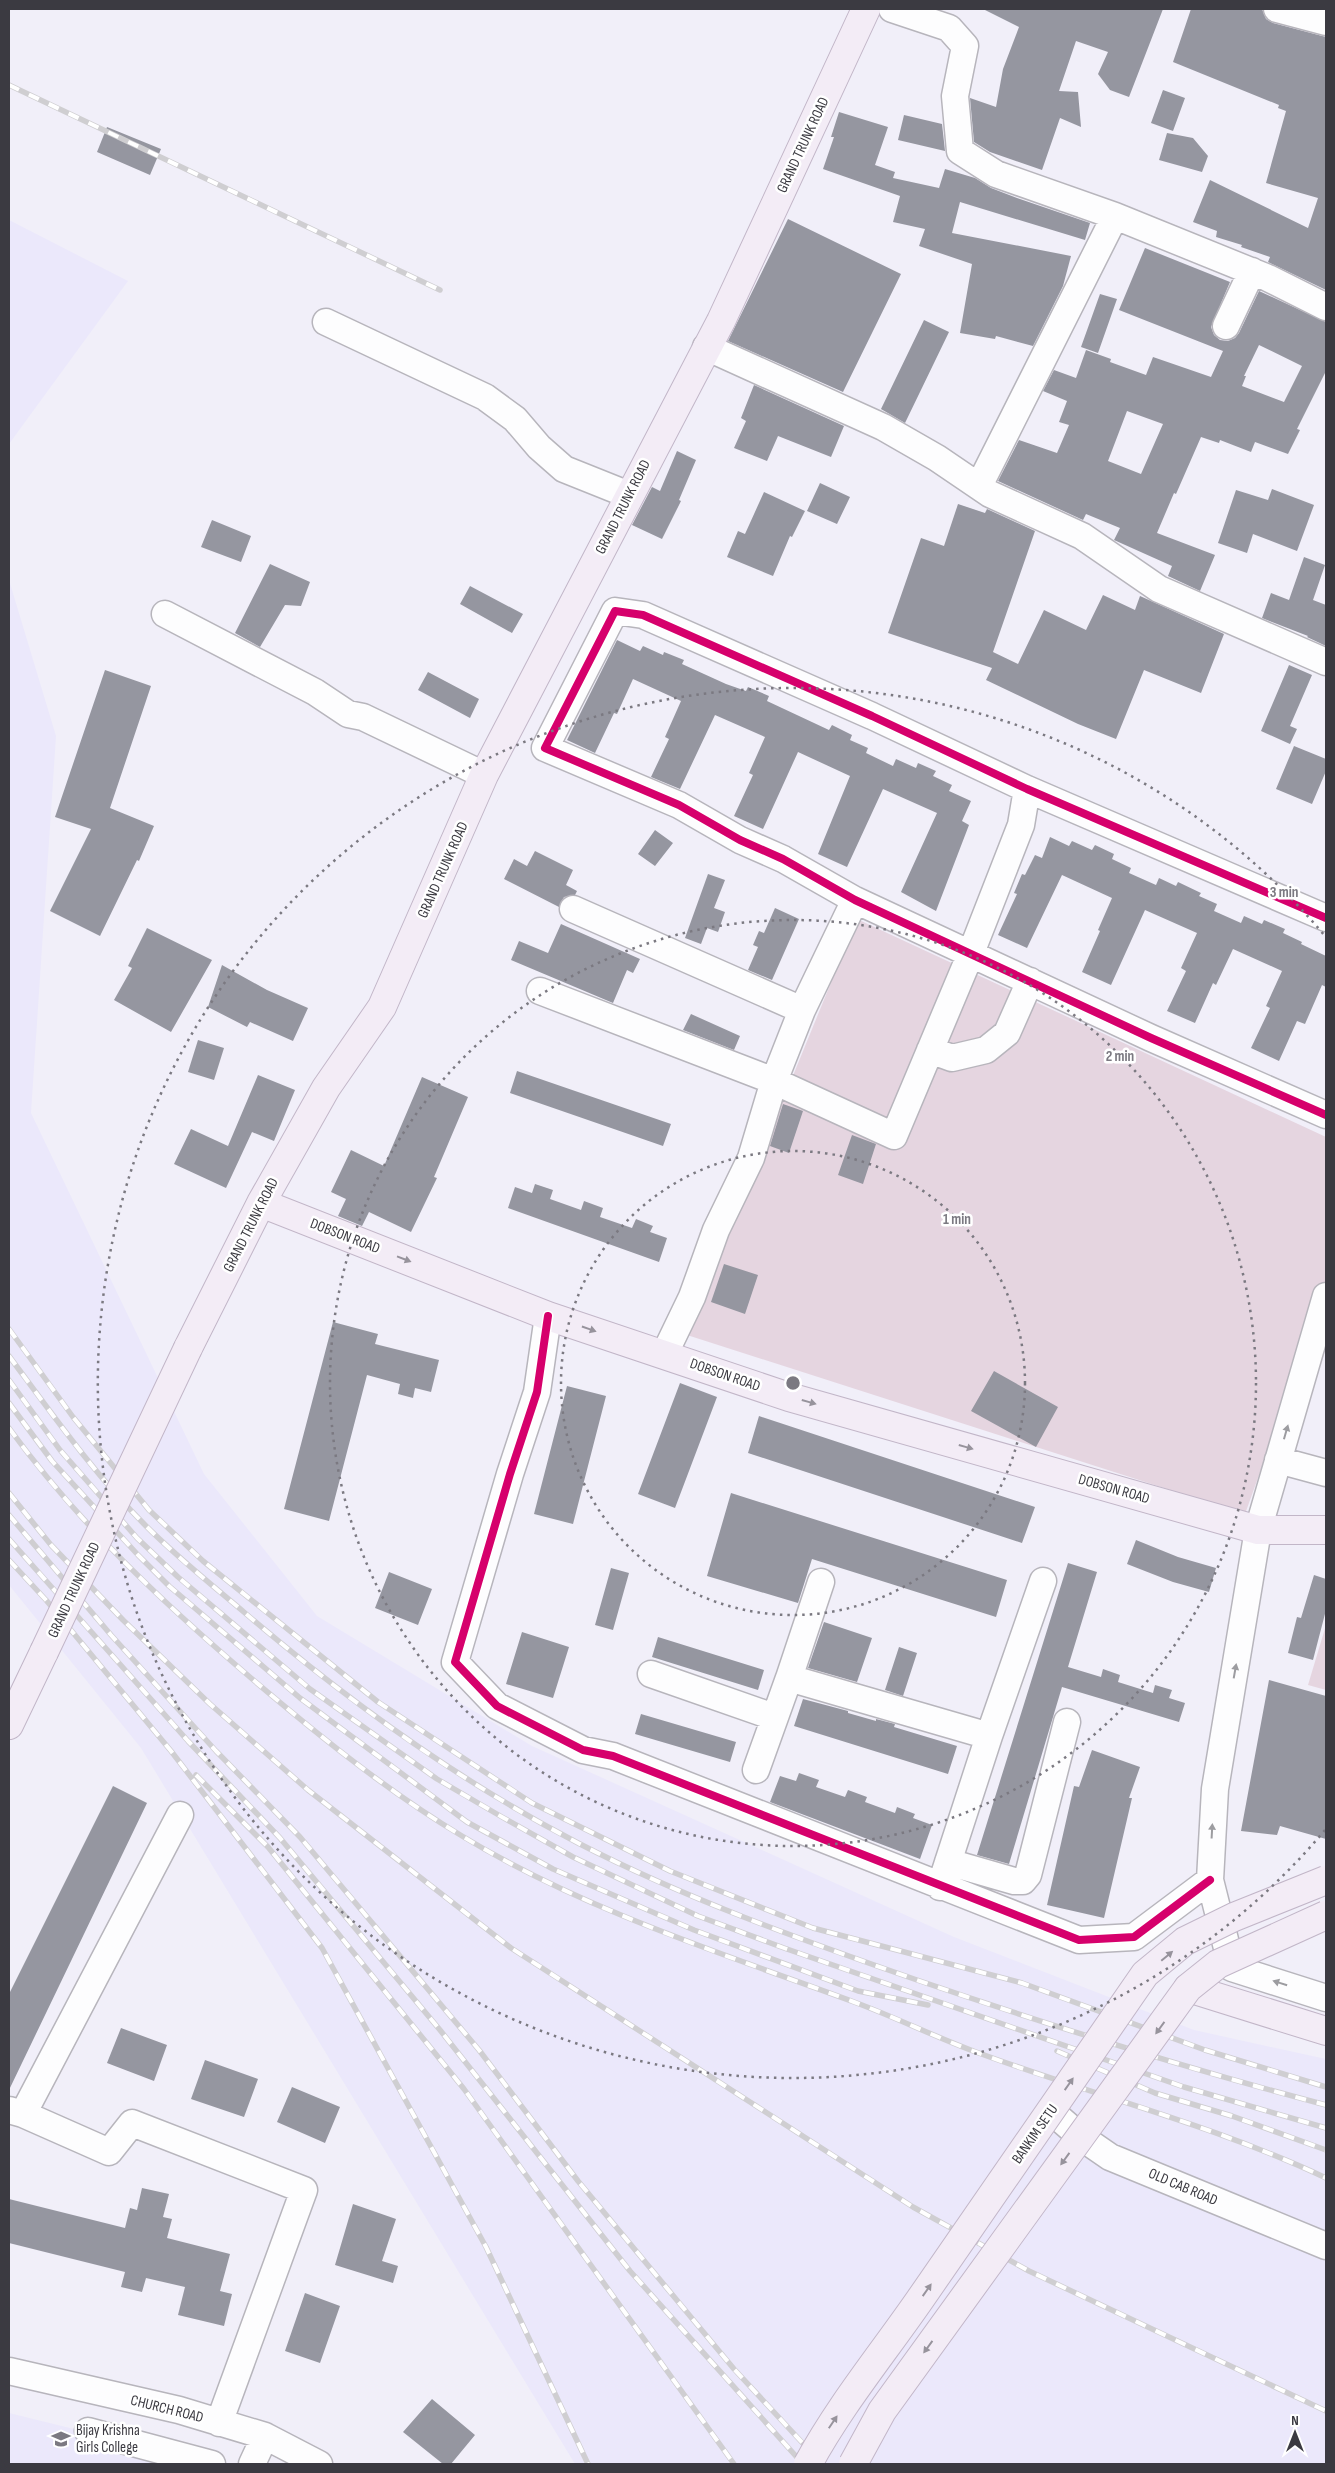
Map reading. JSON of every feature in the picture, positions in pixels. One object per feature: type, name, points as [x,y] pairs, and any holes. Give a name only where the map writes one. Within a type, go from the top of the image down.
[{"type":"main road","name":"GRAND TRUNK ROAD","points":[[9,1725],[188,1348],[261,1203],[326,1088],[382,1007],[484,775],[721,321],[866,9]]},
{"type":"main road","name":"DOBSON ROAD","points":[[261,1203],[548,1316],[789,1397],[1258,1530],[1326,1530]]},
{"type":"main road","name":"BANKIM SETU","points":[[808,2464],[857,2386],[912,2312],[1146,1974],[1185,1941],[1234,1917],[1326,1880]]},
{"type":"main road","points":[[853,2464],[882,2411],[1188,1988],[1218,1964],[1326,1915]]},
{"type":"main road","points":[[1188,1988],[1326,2031]]},
{"type":"street","points":[[892,9],[949,28],[965,46],[955,96],[960,151],[996,174],[1115,216],[1252,271],[1326,307]]},
{"type":"street","points":[[1277,9],[1326,22]]},
{"type":"street","points":[[979,486],[1115,216]]},
{"type":"street","points":[[1226,326],[1252,271]]},
{"type":"street","points":[[326,322],[485,397],[515,419],[539,447],[564,469],[629,496]]},
{"type":"street","points":[[706,347],[883,427],[937,458],[979,486],[1082,536],[1159,590],[1326,662]]},
{"type":"street","points":[[1326,918],[1027,789],[828,697],[643,615],[615,611],[545,748],[679,805],[740,840],[783,858],[855,900],[1151,1038],[1326,1115]]},
{"type":"street","points":[[165,614],[315,692],[348,714],[363,717],[484,775]]},
{"type":"street","points":[[540,991],[774,1081],[894,1136],[972,953],[1021,825],[1027,789]]},
{"type":"street","points":[[664,1355],[692,1297],[716,1230],[751,1158],[774,1081],[802,1010],[855,900]]},
{"type":"street","points":[[573,909],[802,1010]]},
{"type":"street","points":[[930,1050],[952,1058],[986,1050],[1007,1033],[1030,981]]},
{"type":"street","points":[[1326,1296],[1321,1334],[1278,1460],[1258,1530],[1214,1789],[1210,1880],[1232,1968],[1326,1998]]},
{"type":"street","points":[[548,1316],[537,1392],[510,1474],[455,1662],[497,1706],[583,1750],[613,1756],[940,1887],[1079,1940],[1134,1937],[1210,1880]]},
{"type":"street","points":[[1278,1460],[1326,1473]]},
{"type":"street","points":[[940,1887],[989,1736],[1043,1581]]},
{"type":"street","points":[[756,1770],[821,1582]]},
{"type":"street","points":[[651,1674],[774,1717]]},
{"type":"street","points":[[789,1678],[989,1736]]},
{"type":"street","points":[[948,1862],[1014,1881],[1023,1881],[1028,1875],[1066,1722]]},
{"type":"street","points":[[180,1815],[16,2112],[110,2152],[132,2123],[304,2190],[219,2423]]},
{"type":"street","name":"OLD CAB ROAD","points":[[1051,2110],[1080,2138],[1110,2157],[1326,2246]]},
{"type":"street","name":"CHURCH ROAD","points":[[9,2371],[179,2410],[274,2439],[319,2464]]},
{"type":"street","points":[[88,2431],[212,2464]]},
{"type":"street","points":[[252,2464],[265,2436]]},
{"type":"shaded area","points":[[9,220],[128,281],[9,444]]},
{"type":"shaded area","points":[[9,580],[56,736],[31,1113],[204,1474],[317,1616],[532,1746],[954,1937],[1194,2030],[1326,2059],[1326,2464],[575,2464],[141,1748],[9,1585]]},
{"type":"shaded area","points":[[857,919],[1326,1137],[1326,1288],[1245,1514],[687,1335]]},
{"type":"shaded area","points":[[1326,1625],[1326,1690],[1308,1685]]},
{"type":"shaded area","name":"Bijay Krishna Girls College","points":[[9,2413],[216,2464],[9,2464]]},
{"type":"building","points":[[983,9],[1163,9],[1129,97],[1110,90],[1098,74],[1108,52],[1076,41],[1059,91],[1078,92],[1081,127],[1060,118],[1042,170],[990,152],[974,142],[970,98],[996,107],[1003,69],[1019,27]]},
{"type":"building","points":[[1191,9],[1262,9],[1266,19],[1273,23],[1326,37],[1326,290],[1268,262],[1270,257],[1241,247],[1242,245],[1216,237],[1217,231],[1193,222],[1210,180],[1308,228],[1318,198],[1266,183],[1286,111],[1278,108],[1279,105],[1173,62]]},
{"type":"building","points":[[1163,90],[1185,98],[1173,131],[1151,123]]},
{"type":"building","points":[[839,112],[888,127],[875,165],[895,172],[893,178],[939,188],[945,169],[975,178],[991,188],[1017,198],[1090,223],[1085,240],[960,202],[952,233],[1071,256],[1063,286],[1033,346],[996,336],[995,339],[960,333],[972,264],[919,246],[925,229],[893,222],[900,196],[823,169],[834,137],[831,137]]},
{"type":"building","points":[[904,115],[942,124],[945,151],[898,140]]},
{"type":"building","points":[[107,127],[161,149],[150,175],[97,152]]},
{"type":"building","points":[[1167,133],[1193,138],[1208,156],[1202,172],[1159,160]]},
{"type":"building","points":[[788,219],[901,274],[843,392],[728,341]]},
{"type":"building","points":[[1145,248],[1230,282],[1211,327],[1214,335],[1220,340],[1228,341],[1235,338],[1239,333],[1259,291],[1326,322],[1326,371],[1297,429],[1300,430],[1288,454],[1255,442],[1251,452],[1220,440],[1219,443],[1201,437],[1176,494],[1174,493],[1157,533],[1215,555],[1200,591],[1168,576],[1172,566],[1114,540],[1120,528],[1086,514],[1083,520],[998,481],[1019,440],[1057,453],[1069,425],[1059,422],[1067,401],[1043,391],[1054,370],[1076,378],[1086,350],[1111,359],[1110,362],[1146,375],[1153,357],[1211,377],[1223,351],[1119,310]],"holes":[[[1259,345],[1302,366],[1284,402],[1242,386],[1246,376],[1244,376]],[[1127,411],[1163,424],[1141,474],[1108,461]]]},
{"type":"building","points":[[1100,294],[1117,299],[1098,353],[1081,347]]},
{"type":"building","points":[[924,320],[949,332],[905,423],[881,409]]},
{"type":"building","points":[[754,385],[844,426],[831,457],[778,436],[767,461],[734,448],[746,421],[741,418]]},
{"type":"building","points":[[677,451],[696,460],[679,500],[681,501],[662,539],[632,525],[652,487],[660,491]]},
{"type":"building","points":[[820,483],[850,497],[837,524],[807,511]]},
{"type":"building","points":[[1272,489],[1314,505],[1297,551],[1253,534],[1247,553],[1218,543],[1236,490],[1268,500]]},
{"type":"building","points":[[764,492],[805,511],[792,537],[790,536],[773,576],[727,557],[738,531],[745,534]]},
{"type":"building","points":[[958,504],[985,513],[987,509],[1035,531],[993,652],[1018,664],[1044,610],[1086,630],[1103,595],[1135,610],[1140,596],[1224,634],[1201,693],[1144,670],[1116,739],[1078,724],[986,680],[992,668],[888,633],[921,538],[944,546]]},
{"type":"building","points":[[212,520],[251,536],[241,562],[201,547]]},
{"type":"building","points":[[1304,557],[1325,565],[1313,600],[1326,605],[1326,646],[1308,636],[1262,618],[1271,593],[1289,600]]},
{"type":"building","points":[[270,564],[310,582],[301,606],[285,605],[260,647],[235,633]]},
{"type":"building","points":[[470,586],[523,614],[512,633],[460,604]]},
{"type":"building","points":[[617,640],[640,651],[643,646],[663,655],[664,652],[684,660],[682,664],[726,684],[746,691],[748,687],[769,696],[767,701],[829,730],[832,725],[852,735],[850,740],[868,748],[866,753],[893,766],[896,759],[916,768],[918,763],[936,771],[933,776],[952,785],[949,791],[971,801],[962,821],[969,825],[936,911],[901,892],[937,813],[883,789],[847,867],[818,854],[850,776],[798,752],[763,829],[734,816],[753,775],[749,773],[765,737],[715,715],[680,789],[651,777],[669,739],[665,737],[681,701],[633,679],[617,714],[614,713],[595,753],[567,740]]},
{"type":"building","points":[[1289,665],[1312,675],[1290,726],[1297,729],[1290,744],[1261,731]]},
{"type":"building","points":[[105,670],[151,686],[110,808],[154,826],[139,861],[137,860],[100,936],[50,911],[91,829],[55,817]]},
{"type":"building","points":[[428,672],[479,699],[470,718],[418,690]]},
{"type":"building","points":[[1294,746],[1326,759],[1326,771],[1312,804],[1276,789]]},
{"type":"building","points":[[655,830],[673,843],[655,866],[638,854]]},
{"type":"building","points":[[1050,837],[1069,846],[1072,841],[1092,850],[1095,845],[1114,854],[1112,859],[1131,868],[1129,873],[1156,885],[1159,878],[1176,886],[1178,882],[1201,893],[1199,896],[1217,904],[1214,911],[1241,923],[1244,916],[1262,924],[1264,920],[1285,929],[1283,933],[1326,956],[1326,987],[1322,985],[1305,1024],[1297,1021],[1279,1061],[1251,1048],[1270,1008],[1266,1006],[1282,971],[1233,949],[1216,985],[1213,983],[1195,1023],[1167,1011],[1186,971],[1181,968],[1197,933],[1145,910],[1111,985],[1082,972],[1112,898],[1062,875],[1027,948],[998,935],[1017,894],[1014,893],[1022,874],[1025,875],[1035,855],[1042,858]]},
{"type":"building","points":[[535,851],[573,870],[566,885],[577,891],[575,895],[564,897],[559,907],[504,879],[514,859],[527,866]]},
{"type":"building","points":[[708,874],[725,880],[714,908],[725,912],[718,932],[707,928],[701,944],[685,938]]},
{"type":"building","points":[[775,908],[799,919],[772,980],[748,970],[758,947],[753,945],[759,931],[764,933]]},
{"type":"building","points":[[561,924],[640,959],[633,973],[627,970],[613,1003],[511,960],[519,941],[548,953]]},
{"type":"building","points":[[147,928],[212,960],[171,1032],[114,1000],[132,968],[128,966]]},
{"type":"building","points":[[222,965],[267,990],[308,1008],[293,1041],[250,1022],[247,1027],[208,1007]]},
{"type":"building","points":[[691,1014],[740,1036],[734,1050],[683,1030]]},
{"type":"building","points":[[198,1040],[224,1048],[214,1080],[188,1072]]},
{"type":"building","points":[[517,1071],[671,1124],[663,1146],[510,1093]]},
{"type":"building","points":[[258,1075],[295,1090],[274,1141],[252,1132],[226,1188],[174,1164],[191,1129],[228,1146]]},
{"type":"building","points":[[422,1077],[468,1097],[434,1177],[437,1178],[411,1232],[369,1212],[362,1226],[338,1216],[346,1199],[331,1192],[351,1150],[384,1166]]},
{"type":"building","points":[[783,1104],[803,1111],[789,1153],[770,1146]]},
{"type":"building","points":[[852,1135],[876,1144],[863,1184],[838,1175]]},
{"type":"building","points":[[535,1184],[553,1190],[550,1199],[581,1210],[584,1201],[603,1208],[600,1217],[632,1228],[636,1219],[653,1226],[650,1232],[667,1238],[659,1262],[508,1208],[515,1187],[532,1193]]},
{"type":"building","points":[[724,1264],[758,1275],[745,1314],[711,1302]]},
{"type":"building","points":[[333,1322],[378,1334],[375,1344],[439,1360],[431,1392],[415,1388],[413,1398],[398,1394],[400,1384],[367,1375],[329,1521],[284,1509]]},
{"type":"building","points":[[994,1371],[1058,1407],[1036,1447],[971,1411]]},
{"type":"building","points":[[680,1383],[717,1397],[675,1508],[638,1494]]},
{"type":"building","points":[[567,1386],[606,1396],[573,1524],[534,1514]]},
{"type":"building","points":[[759,1416],[1035,1507],[1022,1543],[748,1453]]},
{"type":"building","points":[[731,1493],[1007,1580],[996,1617],[812,1559],[798,1603],[707,1576]]},
{"type":"building","points":[[1136,1540],[1178,1557],[1216,1568],[1209,1592],[1173,1582],[1127,1564]]},
{"type":"building","points":[[1068,1563],[1097,1572],[1068,1667],[1101,1677],[1103,1669],[1120,1675],[1118,1682],[1153,1693],[1155,1685],[1172,1690],[1169,1698],[1185,1703],[1179,1722],[1062,1687],[1009,1864],[977,1855]]},
{"type":"building","points":[[611,1568],[629,1573],[613,1630],[595,1625]]},
{"type":"building","points":[[389,1572],[432,1589],[418,1625],[375,1608]]},
{"type":"building","points":[[1314,1575],[1326,1579],[1326,1610],[1313,1660],[1288,1653],[1297,1617],[1301,1618]]},
{"type":"building","points":[[824,1622],[872,1638],[857,1682],[808,1668]]},
{"type":"building","points":[[522,1632],[569,1647],[553,1698],[506,1684]]},
{"type":"building","points":[[658,1637],[764,1670],[758,1690],[652,1657]]},
{"type":"building","points":[[899,1647],[917,1653],[903,1696],[885,1690]]},
{"type":"building","points":[[1269,1680],[1326,1696],[1326,1839],[1280,1826],[1277,1835],[1241,1831]]},
{"type":"building","points":[[803,1699],[876,1721],[876,1719],[895,1724],[894,1727],[957,1746],[948,1774],[794,1726]]},
{"type":"building","points":[[641,1714],[736,1742],[730,1762],[635,1734]]},
{"type":"building","points":[[1092,1750],[1140,1767],[1129,1798],[1132,1798],[1104,1918],[1047,1905],[1074,1786],[1079,1787]]},
{"type":"building","points":[[799,1773],[819,1780],[816,1787],[845,1797],[848,1790],[867,1797],[865,1802],[895,1813],[897,1807],[915,1814],[913,1818],[932,1825],[920,1859],[770,1802],[780,1776],[796,1781]]},
{"type":"building","points":[[113,1786],[147,1803],[9,2090],[9,1994]]},
{"type":"building","points":[[121,2028],[167,2045],[154,2081],[107,2063]]},
{"type":"building","points":[[205,2060],[258,2079],[244,2117],[191,2099]]},
{"type":"building","points":[[292,2087],[340,2107],[325,2143],[277,2122]]},
{"type":"building","points":[[142,2188],[169,2194],[163,2217],[172,2219],[167,2238],[230,2254],[220,2291],[232,2294],[224,2326],[178,2315],[185,2287],[146,2278],[142,2292],[121,2287],[125,2272],[9,2243],[9,2199],[125,2228],[130,2208],[137,2210]]},
{"type":"building","points":[[353,2204],[396,2219],[382,2261],[398,2266],[393,2283],[335,2265]]},
{"type":"building","points":[[305,2293],[340,2306],[320,2363],[285,2351]]},
{"type":"building","points":[[432,2399],[475,2435],[451,2464],[443,2464],[403,2432]]},
{"type":"railway","points":[[9,85],[440,290]]},
{"type":"railway","points":[[9,1329],[73,1417],[149,1510],[203,1561],[378,1702],[532,1803],[670,1871],[813,1928],[1022,1983],[1205,2050],[1326,2087]]},
{"type":"railway","points":[[9,1356],[74,1444],[109,1486],[146,1526],[182,1560],[284,1646],[364,1708],[447,1766],[533,1819],[578,1843],[660,1882],[745,1918],[831,1950],[1069,2030],[1223,2077],[1326,2105]]},
{"type":"railway","points":[[9,1380],[60,1450],[137,1538],[178,1577],[310,1689],[437,1779],[502,1817],[573,1857],[698,1916],[784,1948],[1184,2087],[1326,2128]]},
{"type":"railway","points":[[9,1403],[52,1461],[169,1586],[300,1698],[467,1822],[553,1869],[694,1930],[858,1991],[928,2005]]},
{"type":"railway","points":[[9,1428],[92,1529],[185,1620],[327,1741],[380,1781],[462,1836],[556,1886],[654,1928],[869,2008],[976,2052],[1197,2126],[1284,2159],[1326,2178]]},
{"type":"railway","points":[[9,1493],[51,1545],[123,1620],[210,1704],[308,1790],[511,1948],[913,2207],[1029,2271],[1326,2411]]},
{"type":"railway","points":[[9,1515],[111,1635],[216,1751],[300,1837],[479,2050],[578,2181],[734,2369],[822,2464]]},
{"type":"railway","points":[[9,1539],[188,1741],[280,1838],[440,2030],[630,2271],[803,2464]]},
{"type":"railway","points":[[9,1560],[46,1600],[171,1751],[322,1948],[486,2247],[588,2464]]},
{"type":"railway","points":[[196,1775],[268,1847],[464,2089],[734,2464]]},
{"type":"railway","points":[[1057,2051],[1155,2093],[1232,2116],[1326,2150]]},
{"type":"cycle path","points":[[1326,918],[1027,789],[872,716],[643,615],[615,611],[545,748],[679,805],[740,840],[783,859],[855,900],[1151,1038],[1326,1115]]},
{"type":"cycle path","points":[[548,1316],[537,1392],[510,1474],[455,1662],[497,1706],[583,1750],[613,1756],[1079,1940],[1134,1937],[1210,1880]]},
{"type":"place","name":"Bijay Krishna Girls College","points":[[61,2439]]}]
